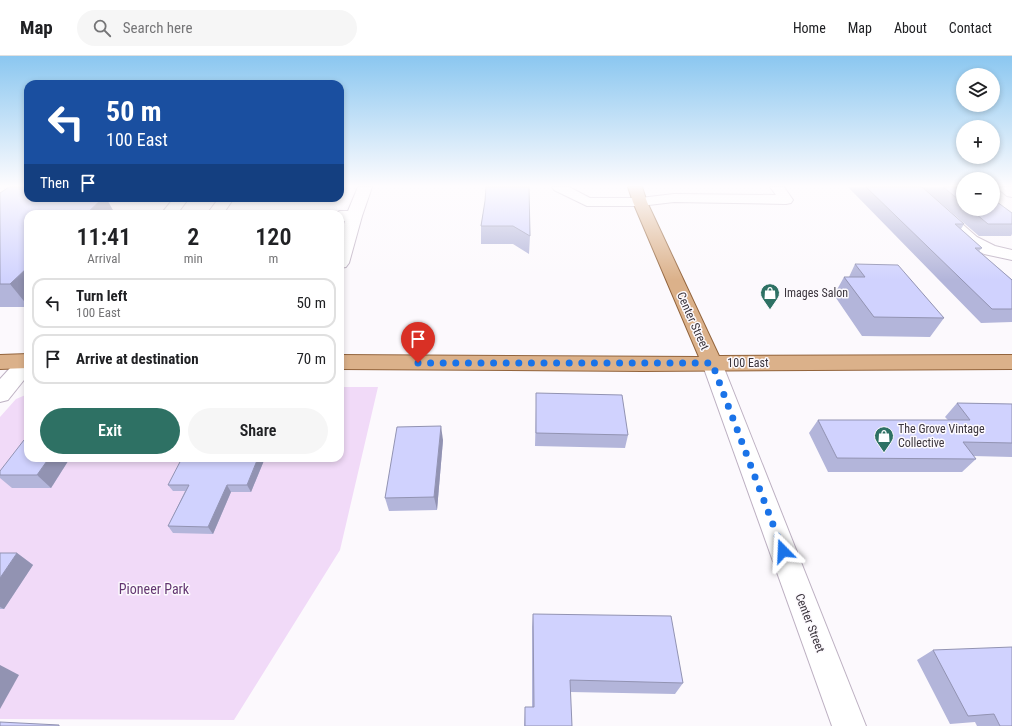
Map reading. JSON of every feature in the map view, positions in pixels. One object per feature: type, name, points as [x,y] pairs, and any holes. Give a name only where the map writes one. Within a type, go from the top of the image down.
[{"type":"main road","name":"Center Street","points":[[648,218],[712,363]]},
{"type":"main road","points":[[0,362],[24,361]]},
{"type":"main road","name":"100 East","points":[[344,362],[1012,362]]},
{"type":"street","points":[[344,236],[347,218]]},
{"type":"street","points":[[947,218],[971,240],[990,250],[1012,255]]},
{"type":"street","name":"Center Street","points":[[712,363],[849,726]]},
{"type":"street","points":[[0,394],[24,366]]},
{"type":"green space","name":"Pioneer Park","points":[[344,387],[378,387],[340,550],[234,720],[0,719],[0,417],[16,399],[24,396],[24,462],[344,462]]},
{"type":"building","points":[[0,218],[24,218],[24,271],[10,284],[0,284]]},
{"type":"building","points":[[482,218],[530,218],[530,236],[513,226],[481,226]]},
{"type":"building","points":[[898,218],[957,218],[964,224],[955,224],[982,248],[975,248],[1012,280],[1012,309],[992,309]]},
{"type":"building","points":[[981,218],[1012,218],[1012,224],[988,224]]},
{"type":"building","points":[[855,264],[898,265],[944,318],[874,317],[844,277],[865,277]]},
{"type":"building","points":[[536,393],[622,395],[628,435],[536,433]]},
{"type":"building","points":[[957,403],[1012,404],[1012,443],[963,442],[976,459],[837,458],[818,420],[970,420]]},
{"type":"building","points":[[441,426],[434,497],[385,498],[397,427]]},
{"type":"building","points":[[24,440],[24,462],[46,462],[37,475],[0,475],[0,471]]},
{"type":"building","points":[[180,462],[256,462],[247,485],[227,485],[208,527],[168,526],[189,485],[168,485]]},
{"type":"building","points":[[0,553],[17,553],[0,578]]},
{"type":"building","points":[[533,614],[671,616],[683,683],[570,680],[572,726],[525,726],[525,707],[534,707]]},
{"type":"building","points":[[1012,647],[1012,726],[1000,726],[994,714],[968,716],[933,650]]},
{"type":"building","points":[[0,722],[59,725],[59,726],[0,726]]},
{"type":"place","name":"Images Salon","points":[[770,310]]},
{"type":"place","name":"The Grove Vintage Collective","points":[[884,453]]},
{"type":"route","points":[[418,363],[712,363],[783,551]]}]
